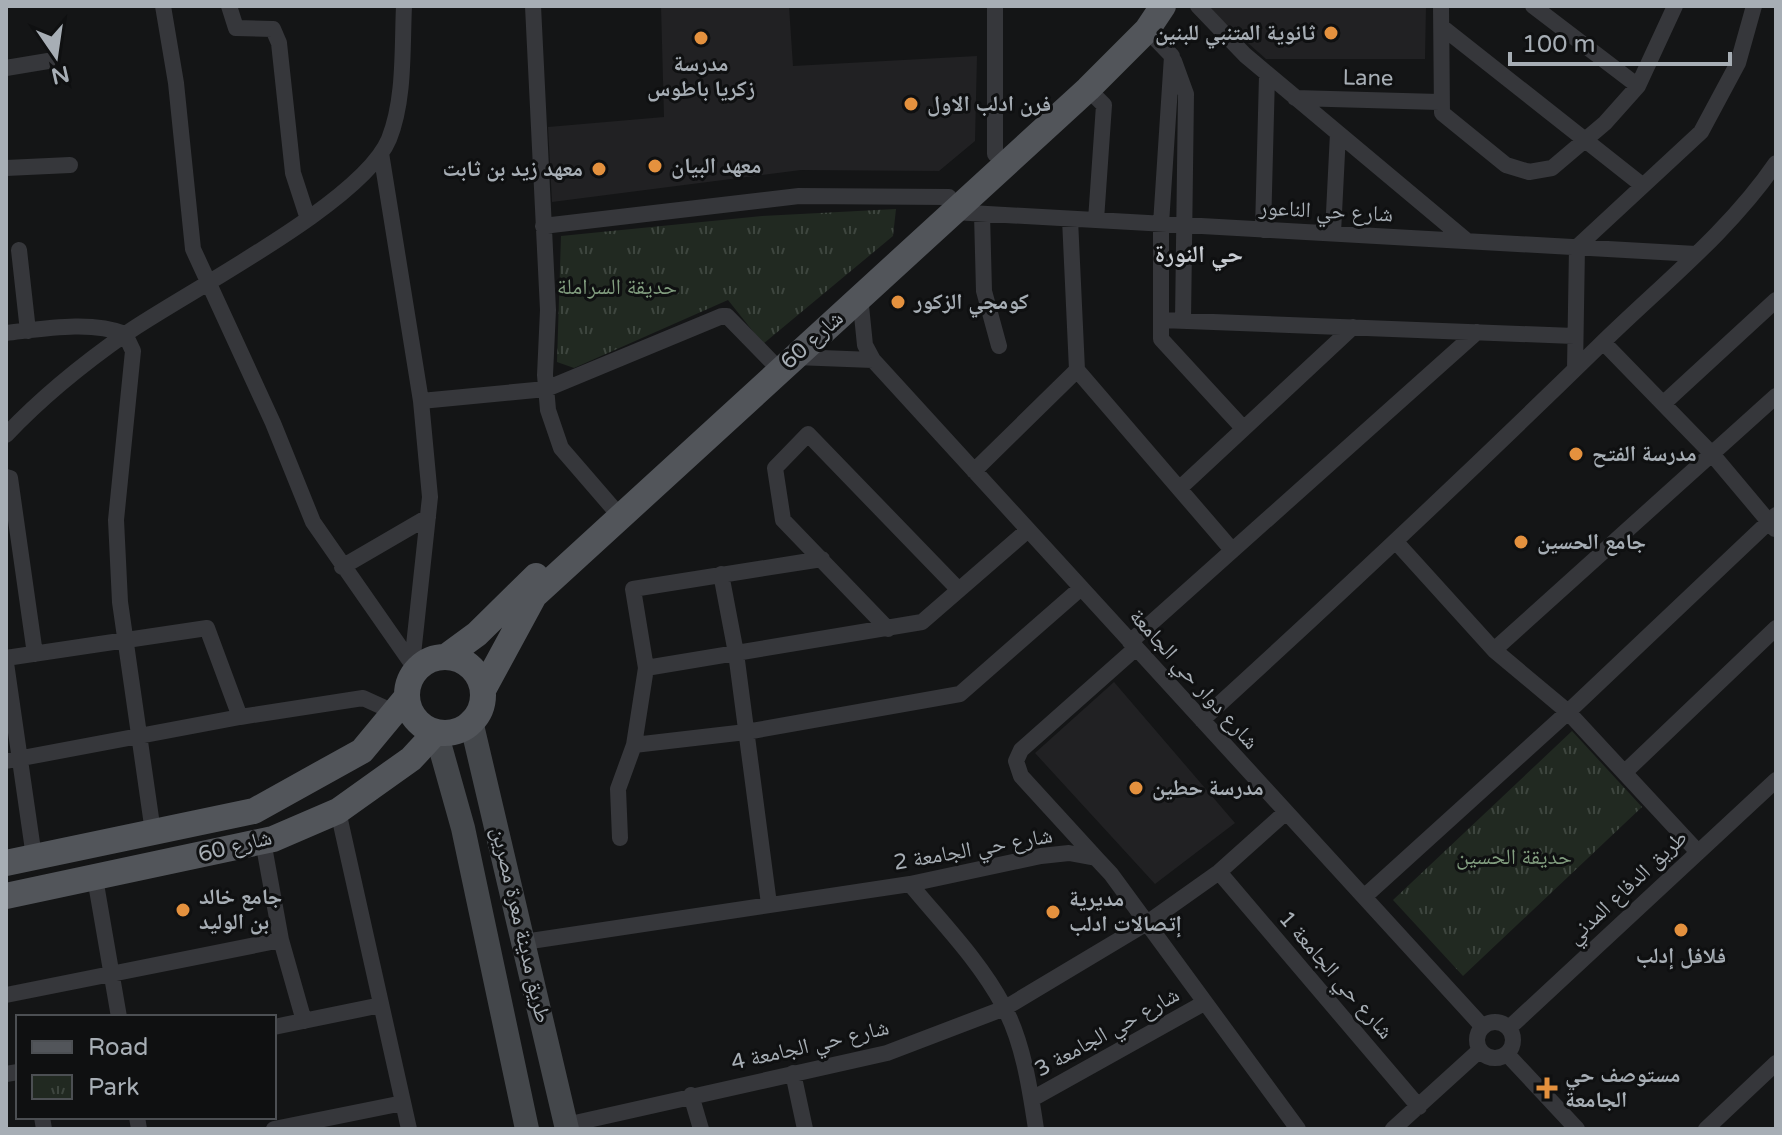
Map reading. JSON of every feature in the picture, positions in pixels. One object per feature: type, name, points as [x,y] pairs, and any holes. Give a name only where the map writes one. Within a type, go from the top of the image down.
[{"type":"main road","name":"شارع 60","points":[[483,690],[534,596],[782,359],[860,296],[951,205],[995,154],[1129,31],[1163,6]]},
{"type":"main road","name":"شارع 60","points":[[447,656],[477,634],[612,507],[782,359],[951,205],[1088,89],[1147,18]]},
{"type":"main road","points":[[447,656],[471,667],[483,690],[482,704],[471,721],[454,732],[436,732],[417,721],[405,690],[422,664],[447,656]]},
{"type":"main road","name":"شارع 60","points":[[6,863],[254,811],[362,751],[405,690]]},
{"type":"main road","name":"طريق مدينة معرة مصرين","points":[[471,721],[567,1127]]},
{"type":"main road","name":"شارع 60","points":[[6,896],[263,841],[338,811],[411,759],[436,732]]},
{"type":"main road","name":"طريق مدينة معرة مصرين","points":[[436,732],[463,828],[527,1129]]},
{"type":"main road","points":[[362,751],[384,779]]},
{"type":"street","points":[[163,6],[176,83],[193,249],[273,423],[313,522],[342,567],[405,690]]},
{"type":"street","points":[[229,6],[236,28],[273,29],[279,43],[293,173],[308,219]]},
{"type":"street","points":[[6,435],[33,407],[125,334],[308,219],[375,164],[389,137],[401,78],[404,6]]},
{"type":"street","points":[[533,6],[548,310],[548,410],[561,448],[612,507]]},
{"type":"street","points":[[995,6],[995,154]]},
{"type":"street","points":[[1198,6],[1267,75],[1467,241]]},
{"type":"street","points":[[1441,6],[1439,102],[1449,122],[1506,165],[1521,171],[1552,168],[1585,141],[1638,86],[1675,6]]},
{"type":"street","points":[[1533,6],[1638,86]]},
{"type":"street","points":[[1575,369],[1577,247],[1701,132],[1738,63],[1754,6]]},
{"type":"street","points":[[1147,18],[1172,56],[1186,94],[1183,321]]},
{"type":"street","points":[[1442,27],[1642,185]]},
{"type":"street","points":[[1172,56],[1161,224],[1161,339],[1243,428]]},
{"type":"street","points":[[6,68],[48,61]]},
{"type":"street","points":[[1263,230],[1267,75]]},
{"type":"street","points":[[1088,89],[1104,105],[1096,220]]},
{"type":"street","name":"Lane","points":[[1295,98],[1439,102]]},
{"type":"street","points":[[1333,233],[1338,133]]},
{"type":"street","points":[[381,153],[421,401],[430,497],[405,690]]},
{"type":"street","points":[[1202,720],[1397,543],[1696,254],[1761,185],[1776,163]]},
{"type":"street","points":[[6,168],[70,165]]},
{"type":"street","name":"شارع حي الناعور","points":[[543,226],[799,196],[951,205],[982,214],[1696,254]]},
{"type":"street","points":[[982,214],[984,291],[999,346]]},
{"type":"street","points":[[1070,219],[1077,370],[1232,550]]},
{"type":"street","points":[[19,250],[28,331]]},
{"type":"street","name":"شارع دوار حي الجامعة","points":[[860,296],[865,345],[873,360],[1483,1027]]},
{"type":"street","points":[[1664,403],[1776,300]]},
{"type":"street","points":[[421,401],[546,389],[722,316],[727,316],[782,359],[873,360]]},
{"type":"street","points":[[1161,320],[1574,336]]},
{"type":"street","points":[[1180,488],[1353,327]]},
{"type":"street","points":[[6,333],[114,329],[125,334],[133,351],[116,520],[120,602],[128,640],[153,832]]},
{"type":"street","points":[[1298,1129],[1147,923],[1096,858],[1021,776],[1016,761],[1021,750],[1232,550],[1477,332]]},
{"type":"street","points":[[1364,897],[1774,523],[1664,403],[1603,342]]},
{"type":"street","points":[[974,471],[1077,370]]},
{"type":"street","points":[[1494,650],[1776,396]]},
{"type":"street","points":[[888,629],[783,520],[775,468],[808,434],[958,589]]},
{"type":"street","points":[[6,477],[10,478],[35,654]]},
{"type":"street","points":[[342,567],[428,517]]},
{"type":"street","points":[[646,668],[922,622],[1028,530]]},
{"type":"street","points":[[1397,543],[1494,650],[1568,712],[1697,851]]},
{"type":"street","points":[[620,838],[618,789],[634,745],[646,668],[633,589],[822,559]]},
{"type":"street","points":[[721,574],[736,653],[769,904]]},
{"type":"street","points":[[634,745],[746,732],[960,694],[1081,588]]},
{"type":"street","points":[[34,857],[14,760],[6,660],[207,628],[240,717]]},
{"type":"street","points":[[1625,772],[1776,628]]},
{"type":"street","points":[[14,760],[240,717],[405,690]]},
{"type":"street","name":"طريق الدفاع المدني","points":[[1509,1028],[1776,780]]},
{"type":"street","points":[[338,811],[409,1129]]},
{"type":"street","name":"شارع حي الجامعة 4","points":[[567,1127],[691,1095],[887,1053],[1005,1008],[1147,923],[1219,872],[1286,812]]},
{"type":"street","points":[[263,841],[281,940],[304,1021]]},
{"type":"street","name":"شارع حي الجامعة 2","points":[[524,942],[910,884],[1041,856],[1069,853],[1096,858]]},
{"type":"street","name":"شارع حي الجامعة 1","points":[[1219,872],[1419,1107]]},
{"type":"street","points":[[95,878],[119,1015]]},
{"type":"street","points":[[910,884],[986,976],[1005,1008],[1032,1099],[1036,1129]]},
{"type":"street","points":[[6,995],[281,940]]},
{"type":"street","name":"شارع حي الجامعة 3","points":[[1032,1099],[1204,1003]]},
{"type":"street","points":[[276,1027],[381,1005]]},
{"type":"street","points":[[1496,1022],[1509,1028],[1513,1041],[1507,1054],[1493,1058],[1480,1050],[1478,1034],[1483,1027],[1496,1022]]},
{"type":"street","points":[[1393,1129],[1480,1050]]},
{"type":"street","points":[[1507,1054],[1577,1129]]},
{"type":"street","points":[[1706,1129],[1774,1070]]},
{"type":"street","points":[[793,1073],[805,1129]]},
{"type":"street","points":[[691,1095],[701,1129]]},
{"type":"street","points":[[274,1129],[403,1103]]},
{"type":"shaded area","points":[[661,6],[789,6],[793,66],[977,56],[975,141],[939,171],[801,170],[552,202],[548,127],[664,117]]},
{"type":"shaded area","name":"ثانوية المتنبي للبنين","points":[[1206,6],[1426,6],[1425,59],[1266,59]]},
{"type":"shaded area","name":"مدرسة حطين","points":[[1114,682],[1235,823],[1155,884],[1035,753]]},
{"type":"green space","name":"حديقة السراملة","points":[[896,209],[893,236],[763,344],[728,300],[574,368],[557,362],[561,236],[762,216]]},
{"type":"green space","name":"حديقة الحسين","points":[[1572,731],[1642,807],[1463,976],[1393,900]]},
{"type":"place","name":"ثانوية المتنبي للبنين","points":[[1331,33]]},
{"type":"place","name":"مدرسة زكريا باطوس","points":[[701,38]]},
{"type":"place","name":"فرن ادلب الاول","points":[[911,104]]},
{"type":"place","name":"معهد البيان","points":[[655,166]]},
{"type":"place","name":"معهد زيد بن ثابت","points":[[599,169]]},
{"type":"place","name":"كومجي الزكور","points":[[898,302]]},
{"type":"place","name":"مدرسة الفتح","points":[[1576,454]]},
{"type":"place","name":"جامع الحسين","points":[[1521,542]]},
{"type":"place","name":"مدرسة حطين","points":[[1136,788]]},
{"type":"place","name":"جامع خالد بن الوليد","points":[[183,910]]},
{"type":"place","name":"مديرية إتصالات ادلب","points":[[1053,912]]},
{"type":"place","name":"فلافل إدلب","points":[[1681,930]]},
{"type":"place","name":"مستوصف حي الجامعة","points":[[1547,1088]]},
{"type":"district","name":"حي النورة","points":[[1199,254]]}]
